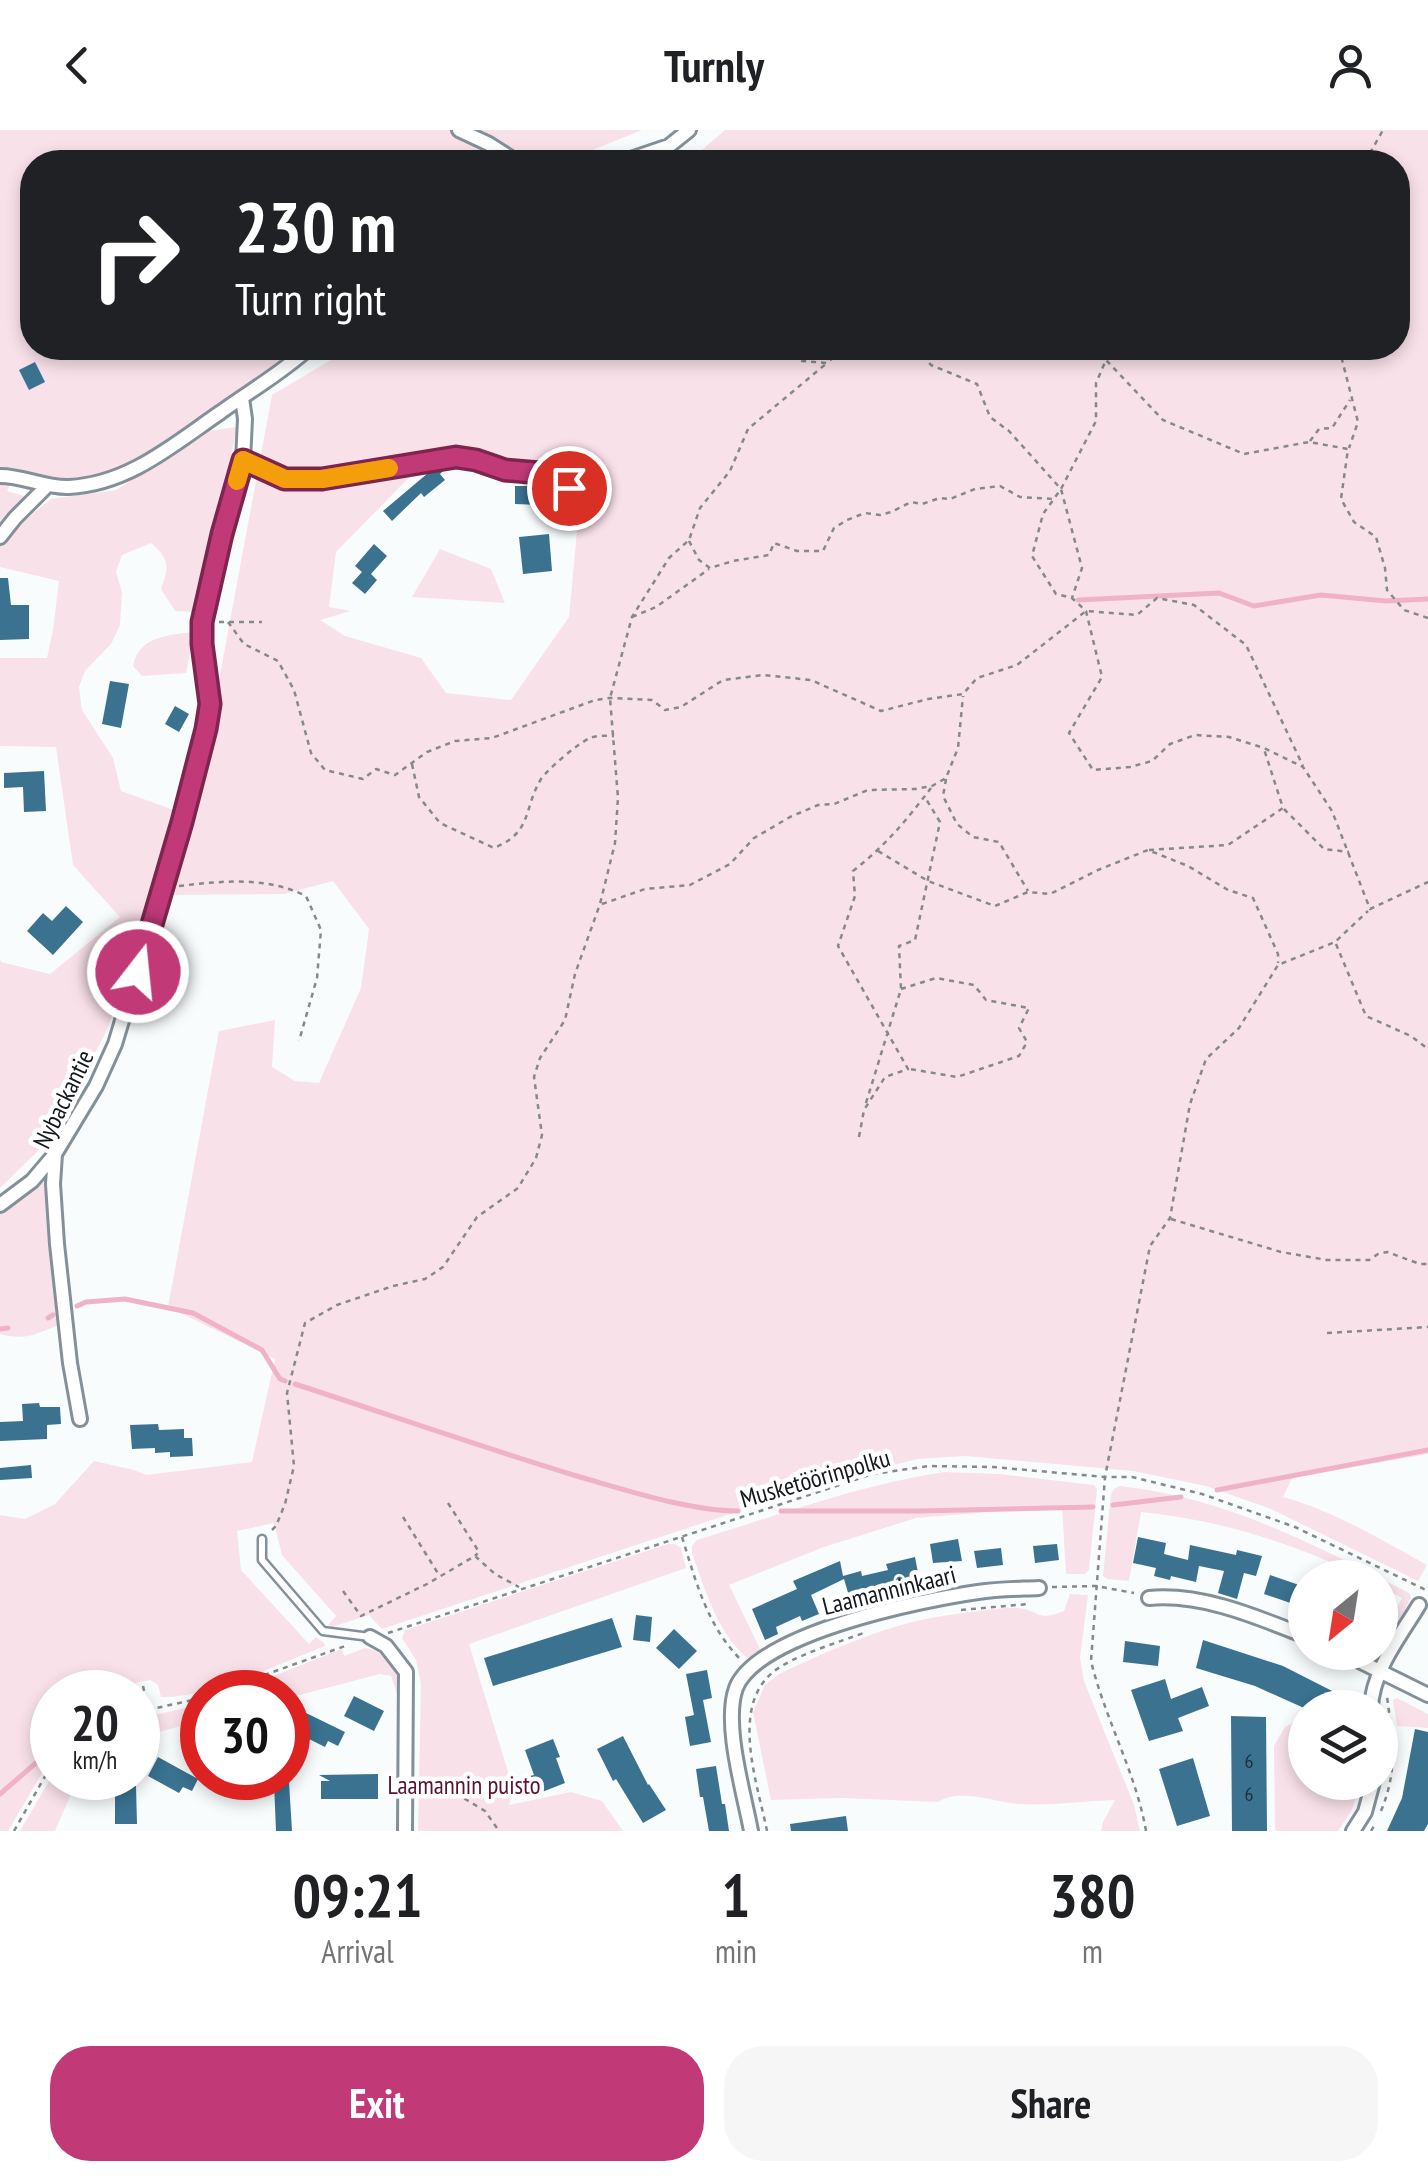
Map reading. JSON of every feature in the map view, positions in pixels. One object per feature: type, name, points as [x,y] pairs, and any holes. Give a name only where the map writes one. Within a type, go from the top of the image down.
[{"type":"street","points":[[459,130],[498,150]]},
{"type":"street","points":[[657,150],[689,130]]},
{"type":"street","points":[[0,476],[71,487],[100,482],[138,468],[293,360]]},
{"type":"street","name":"Nybackantie","points":[[80,1420],[57,1244],[55,1154],[96,1086],[115,1044],[206,729],[210,704],[202,622],[243,460],[242,398]]},
{"type":"street","points":[[0,536],[46,486]]},
{"type":"street","points":[[0,1205],[32,1181],[55,1154]]},
{"type":"street","name":"Laamanninkaari","points":[[749,1668],[819,1630],[962,1595],[1039,1588]]},
{"type":"street","points":[[1150,1598],[1187,1598],[1288,1629]]},
{"type":"street","points":[[1373,1690],[1387,1674],[1418,1604]]},
{"type":"street","points":[[370,1637],[386,1646],[406,1672],[405,1831]]},
{"type":"street","points":[[749,1668],[737,1686],[731,1710],[751,1831]]},
{"type":"street","points":[[1379,1670],[1428,1695]]},
{"type":"street","points":[[1352,1831],[1369,1800]]},
{"type":"lane","points":[[243,460],[285,479],[322,479],[456,457],[505,470],[552,474],[562,478],[569,488]]},
{"type":"lane","points":[[262,1539],[262,1560],[323,1631],[370,1637]]},
{"type":"path","points":[[800,360],[828,363]]},
{"type":"path","points":[[262,1539],[276,1526],[292,1478],[287,1393],[305,1323],[356,1299],[426,1279],[443,1267],[477,1217],[518,1188],[536,1158],[542,1135],[534,1077],[540,1058],[564,1020],[615,842],[618,798],[610,698],[632,617],[669,558],[689,540],[700,508],[730,470],[748,429],[831,360]]},
{"type":"path","points":[[928,360],[977,384],[990,417],[1009,431],[1061,490],[1082,568],[1072,598]]},
{"type":"path","points":[[1304,767],[1229,737],[1195,735],[1170,744],[1152,761],[1093,770],[1069,733],[1102,677],[1086,611],[1072,598],[1056,594],[1032,556],[1043,514],[1061,490],[1096,422],[1096,383],[1106,360],[1164,420],[1244,454],[1310,442],[1348,449]]},
{"type":"path","points":[[1342,360],[1358,422],[1348,449],[1341,499],[1354,522],[1376,538],[1387,590],[1404,610],[1428,618]]},
{"type":"path","points":[[1310,442],[1319,429],[1332,428],[1351,398]]},
{"type":"path","points":[[632,617],[656,607],[710,568],[769,554],[774,543],[797,550],[823,551],[834,528],[865,513],[880,515],[911,502],[922,504],[1000,486],[1020,497],[1054,499]]},
{"type":"path","points":[[689,540],[699,560],[710,568]]},
{"type":"path","points":[[1028,892],[999,842],[973,836],[956,824],[943,796],[958,748],[963,694],[978,678],[1017,666],[1086,611],[1137,616],[1157,598],[1194,606],[1246,645],[1304,767],[1332,810],[1370,909]]},
{"type":"path","points":[[202,622],[262,622]]},
{"type":"path","points":[[228,622],[244,644],[278,661],[294,690],[312,753],[326,770],[363,779],[376,769],[395,775],[427,752],[455,741],[492,738],[596,700],[652,700],[665,710],[681,706],[723,680],[763,675],[811,680],[880,711],[963,694]]},
{"type":"path","points":[[412,763],[419,797],[440,823],[494,848],[509,842],[522,827],[542,778],[577,746],[593,737],[614,736]]},
{"type":"path","points":[[1264,748],[1283,808],[1324,849],[1349,852]]},
{"type":"path","points":[[600,904],[645,889],[690,885],[730,864],[754,838],[818,805],[834,804],[868,790],[932,786],[946,778]]},
{"type":"path","points":[[908,1069],[838,946],[855,896],[853,871],[902,827],[932,786]]},
{"type":"path","points":[[859,1137],[901,989],[900,946],[915,940],[940,822],[924,796]]},
{"type":"path","points":[[878,851],[928,881],[995,906],[1028,892],[1050,894],[1148,850],[1228,845],[1283,808]]},
{"type":"path","points":[[1146,1831],[1142,1808],[1091,1662],[1105,1477],[1150,1246],[1170,1218],[1190,1104],[1206,1059],[1239,1028],[1278,965],[1278,954],[1252,898],[1148,850]]},
{"type":"path","points":[[162,888],[256,880],[306,896],[320,930],[318,978],[299,1042]]},
{"type":"path","points":[[1278,965],[1335,942],[1370,909],[1428,882]]},
{"type":"path","points":[[1335,942],[1366,1016],[1411,1036],[1428,1049]]},
{"type":"path","points":[[864,1110],[885,1076],[908,1069],[957,1077],[1020,1056],[1027,1042],[1019,1028],[1029,1008],[986,1000],[974,985],[936,978],[901,989]]},
{"type":"path","points":[[1170,1218],[1281,1252],[1328,1260],[1370,1260],[1387,1252],[1428,1264]]},
{"type":"path","points":[[1327,1333],[1428,1327]]},
{"type":"path","name":"Musketöörinpolku","points":[[278,1670],[873,1474],[930,1466],[1132,1477],[1202,1494],[1295,1527],[1428,1591]]},
{"type":"path","points":[[343,1591],[360,1616],[475,1556],[478,1552],[448,1503]]},
{"type":"path","points":[[402,1517],[440,1576]]},
{"type":"path","points":[[681,1536],[709,1618],[724,1643],[764,1681]]},
{"type":"path","points":[[475,1556],[495,1574],[522,1588]]},
{"type":"path","points":[[956,1610],[1028,1604],[1039,1588],[1096,1586],[1150,1598]]},
{"type":"path","points":[[767,1831],[750,1746],[751,1702],[773,1672],[876,1628]]},
{"type":"path","points":[[1371,1831],[1390,1790],[1393,1770],[1387,1674]]},
{"type":"path","points":[[414,1776],[467,1799],[485,1811],[499,1831]]},
{"type":"path","points":[[14,1831],[32,1800]]},
{"type":"green space","points":[[0,130],[642,130],[593,150],[20,150],[20,360],[283,360],[121,470],[67,482],[11,471],[7,491],[24,496],[0,526]]},
{"type":"green space","points":[[725,130],[1428,130],[1428,1454],[1292,1478],[1283,1497],[1339,1518],[1427,1565],[1418,1581],[1398,1571],[1398,1560],[1375,1560],[1271,1509],[1206,1486],[1133,1471],[965,1456],[918,1459],[833,1480],[382,1629],[369,1615],[328,1625],[336,1616],[282,1555],[274,1523],[237,1531],[241,1570],[309,1644],[316,1637],[325,1646],[265,1670],[180,1670],[180,1696],[161,1697],[160,1670],[30,1670],[30,1794],[8,1831],[0,1831],[0,1515],[25,1519],[55,1504],[94,1461],[146,1475],[252,1462],[275,1359],[168,1307],[219,1031],[275,1020],[272,1067],[295,1081],[319,1083],[361,988],[369,929],[333,881],[284,894],[168,895],[212,731],[272,395],[331,360],[1410,360],[1410,150],[702,150]],"holes":[[[433,453],[582,477],[569,617],[511,700],[446,693],[421,658],[345,636],[320,620],[351,611],[329,607],[336,552]]]},
{"type":"green space","points":[[237,427],[198,612],[175,611],[161,589],[165,559],[151,543],[122,555],[116,572],[122,592],[120,625],[111,644],[85,671],[79,687],[82,710],[113,758],[121,791],[174,810],[153,890],[128,950],[109,1026],[51,1138],[0,1188],[0,959],[50,974],[120,917],[73,865],[56,747],[0,746],[0,658],[47,658],[59,581],[0,567],[0,546],[15,528],[51,499],[116,490],[207,431]]},
{"type":"green space","points":[[440,549],[491,569],[505,603],[412,597]]},
{"type":"green space","points":[[194,632],[186,673],[142,676],[133,666],[141,648],[148,643]]},
{"type":"green space","points":[[44,1174],[49,1175],[62,1324],[25,1337],[0,1334],[0,1210]]},
{"type":"green space","points":[[944,1472],[1094,1485],[1097,1489],[1089,1570],[1085,1574],[1066,1574],[1062,1506],[916,1518],[824,1547],[729,1585],[762,1653],[747,1658],[736,1647],[713,1610],[702,1582],[692,1553],[697,1540],[850,1493]]},
{"type":"green space","points":[[1120,1486],[1155,1491],[1222,1508],[1343,1560],[1324,1560],[1228,1527],[1141,1512],[1129,1581],[1107,1579],[1103,1576],[1114,1489]]},
{"type":"green space","name":"Laamannin puisto","points":[[668,1544],[681,1548],[686,1568],[469,1644],[513,1788],[509,1805],[571,1792],[602,1801],[623,1831],[418,1831],[421,1684],[416,1660],[402,1638],[405,1630]]},
{"type":"green space","points":[[1398,1587],[1411,1598],[1398,1622],[1398,1606],[1402,1598]]},
{"type":"green space","points":[[1070,1594],[1088,1595],[1080,1658],[1084,1681],[1134,1805],[1140,1831],[1101,1831],[1115,1800],[1030,1804],[957,1796],[938,1802],[771,1800],[753,1712],[765,1685],[779,1674],[862,1638],[927,1619],[1013,1608],[1043,1616],[1055,1614],[1064,1611]]},
{"type":"green space","points":[[365,1648],[382,1655],[393,1666],[399,1700],[391,1676],[380,1674],[310,1692],[310,1670],[289,1670],[342,1649],[344,1656]]},
{"type":"green space","points":[[1398,1699],[1428,1714],[1428,1728],[1398,1726]]},
{"type":"green space","points":[[180,1709],[180,1726],[160,1732],[160,1714]]},
{"type":"green space","points":[[1288,1726],[1288,1800],[1355,1800],[1338,1831],[1276,1831],[1274,1746]]},
{"type":"green space","points":[[38,1800],[68,1800],[55,1831],[20,1831]]},
{"type":"building","points":[[35,362],[45,382],[29,390],[19,370]]},
{"type":"building","points":[[439,467],[445,480],[424,497],[421,493],[392,521],[383,511]]},
{"type":"building","points":[[515,486],[540,486],[540,505],[515,504]]},
{"type":"building","points":[[549,534],[552,571],[523,574],[519,537]]},
{"type":"building","points":[[374,544],[387,556],[371,574],[377,580],[365,594],[352,583],[362,572],[355,566]]},
{"type":"building","points":[[0,578],[8,578],[11,605],[29,605],[29,639],[0,640]]},
{"type":"building","points":[[110,681],[129,684],[121,728],[102,724]]},
{"type":"building","points":[[175,706],[189,714],[179,732],[165,724]]},
{"type":"building","points":[[44,771],[46,811],[24,812],[23,787],[4,788],[4,773]]},
{"type":"building","points":[[66,906],[83,922],[53,955],[27,931],[43,913],[52,921]]},
{"type":"building","points":[[39,1403],[40,1407],[60,1407],[61,1424],[47,1425],[47,1439],[0,1441],[0,1422],[23,1421],[22,1404]]},
{"type":"building","points":[[158,1424],[159,1430],[184,1429],[184,1438],[192,1438],[193,1456],[170,1457],[170,1452],[155,1453],[155,1448],[132,1449],[130,1425]]},
{"type":"building","points":[[31,1465],[32,1478],[0,1480],[0,1468]]},
{"type":"building","points":[[1138,1537],[1166,1543],[1164,1554],[1188,1560],[1190,1545],[1262,1556],[1256,1576],[1244,1573],[1237,1599],[1218,1593],[1224,1571],[1199,1566],[1196,1582],[1171,1576],[1170,1580],[1154,1576],[1156,1568],[1133,1563]]},
{"type":"building","points":[[958,1539],[962,1561],[933,1563],[930,1544]]},
{"type":"building","points":[[1057,1544],[1059,1560],[1035,1563],[1033,1546]]},
{"type":"building","points":[[1001,1548],[1003,1565],[977,1568],[974,1551]]},
{"type":"building","points":[[915,1557],[919,1578],[849,1596],[844,1579],[811,1595],[819,1614],[802,1621],[800,1616],[776,1627],[778,1634],[765,1640],[752,1609],[797,1589],[793,1581],[840,1561],[843,1576],[861,1571],[862,1576],[888,1570],[886,1564]]},
{"type":"building","points":[[1270,1575],[1288,1581],[1288,1602],[1264,1594]]},
{"type":"building","points":[[636,1615],[652,1617],[650,1642],[633,1640]]},
{"type":"building","points":[[612,1618],[622,1647],[493,1686],[484,1658]]},
{"type":"building","points":[[674,1629],[697,1651],[679,1669],[656,1648]]},
{"type":"building","points":[[1203,1640],[1283,1666],[1330,1690],[1288,1690],[1288,1701],[1196,1668]]},
{"type":"building","points":[[1125,1641],[1160,1646],[1158,1666],[1123,1662]]},
{"type":"building","points":[[707,1670],[712,1698],[703,1700],[711,1742],[690,1746],[685,1717],[694,1715],[686,1674]]},
{"type":"building","points":[[1165,1679],[1171,1699],[1202,1687],[1209,1706],[1178,1718],[1183,1731],[1149,1741],[1131,1690]]},
{"type":"building","points":[[354,1696],[384,1711],[374,1731],[344,1716]]},
{"type":"building","points":[[310,1715],[345,1732],[338,1746],[328,1741],[325,1747],[310,1740]]},
{"type":"building","points":[[1231,1716],[1266,1717],[1267,1831],[1232,1831]]},
{"type":"building","points":[[1415,1729],[1428,1732],[1428,1824],[1424,1831],[1387,1831],[1402,1798]]},
{"type":"building","points":[[623,1736],[648,1785],[666,1810],[643,1823],[616,1779],[613,1781],[597,1749]]},
{"type":"building","points":[[553,1739],[565,1783],[537,1794],[525,1750]]},
{"type":"building","points":[[160,1758],[180,1769],[179,1793],[160,1783]]},
{"type":"building","points":[[1193,1758],[1210,1816],[1177,1826],[1159,1769]]},
{"type":"building","points":[[716,1766],[729,1831],[709,1831],[700,1797],[696,1769]]},
{"type":"building","points":[[378,1774],[378,1799],[321,1799],[321,1781],[330,1781],[319,1775]]},
{"type":"building","points":[[115,1800],[136,1800],[137,1824],[115,1824]]},
{"type":"building","points":[[275,1800],[290,1800],[292,1831],[276,1831]]},
{"type":"building","points":[[846,1816],[848,1831],[791,1831],[790,1824]]},
{"type":"waterway","points":[[1078,600],[1219,593],[1254,606],[1321,595],[1386,601],[1428,599]]},
{"type":"waterway","points":[[77,1306],[125,1299],[193,1313],[262,1350],[285,1381]]},
{"type":"waterway","points":[[48,1318],[53,1315]]},
{"type":"waterway","points":[[0,1329],[8,1328]]},
{"type":"waterway","points":[[295,1384],[617,1488],[679,1504],[738,1511]]},
{"type":"waterway","points":[[1217,1490],[1428,1450]]},
{"type":"waterway","points":[[1113,1505],[1181,1497]]},
{"type":"waterway","points":[[781,1511],[1093,1507]]},
{"type":"waterway","points":[[0,1794],[30,1768]]},
{"type":"slow traffic","points":[[237,481],[243,460],[285,479],[322,479],[389,468]]},
{"type":"route","points":[[138,972],[206,729],[210,704],[202,622],[243,460],[285,479],[322,479],[456,457],[526,474],[552,474],[562,478],[569,488]]}]
